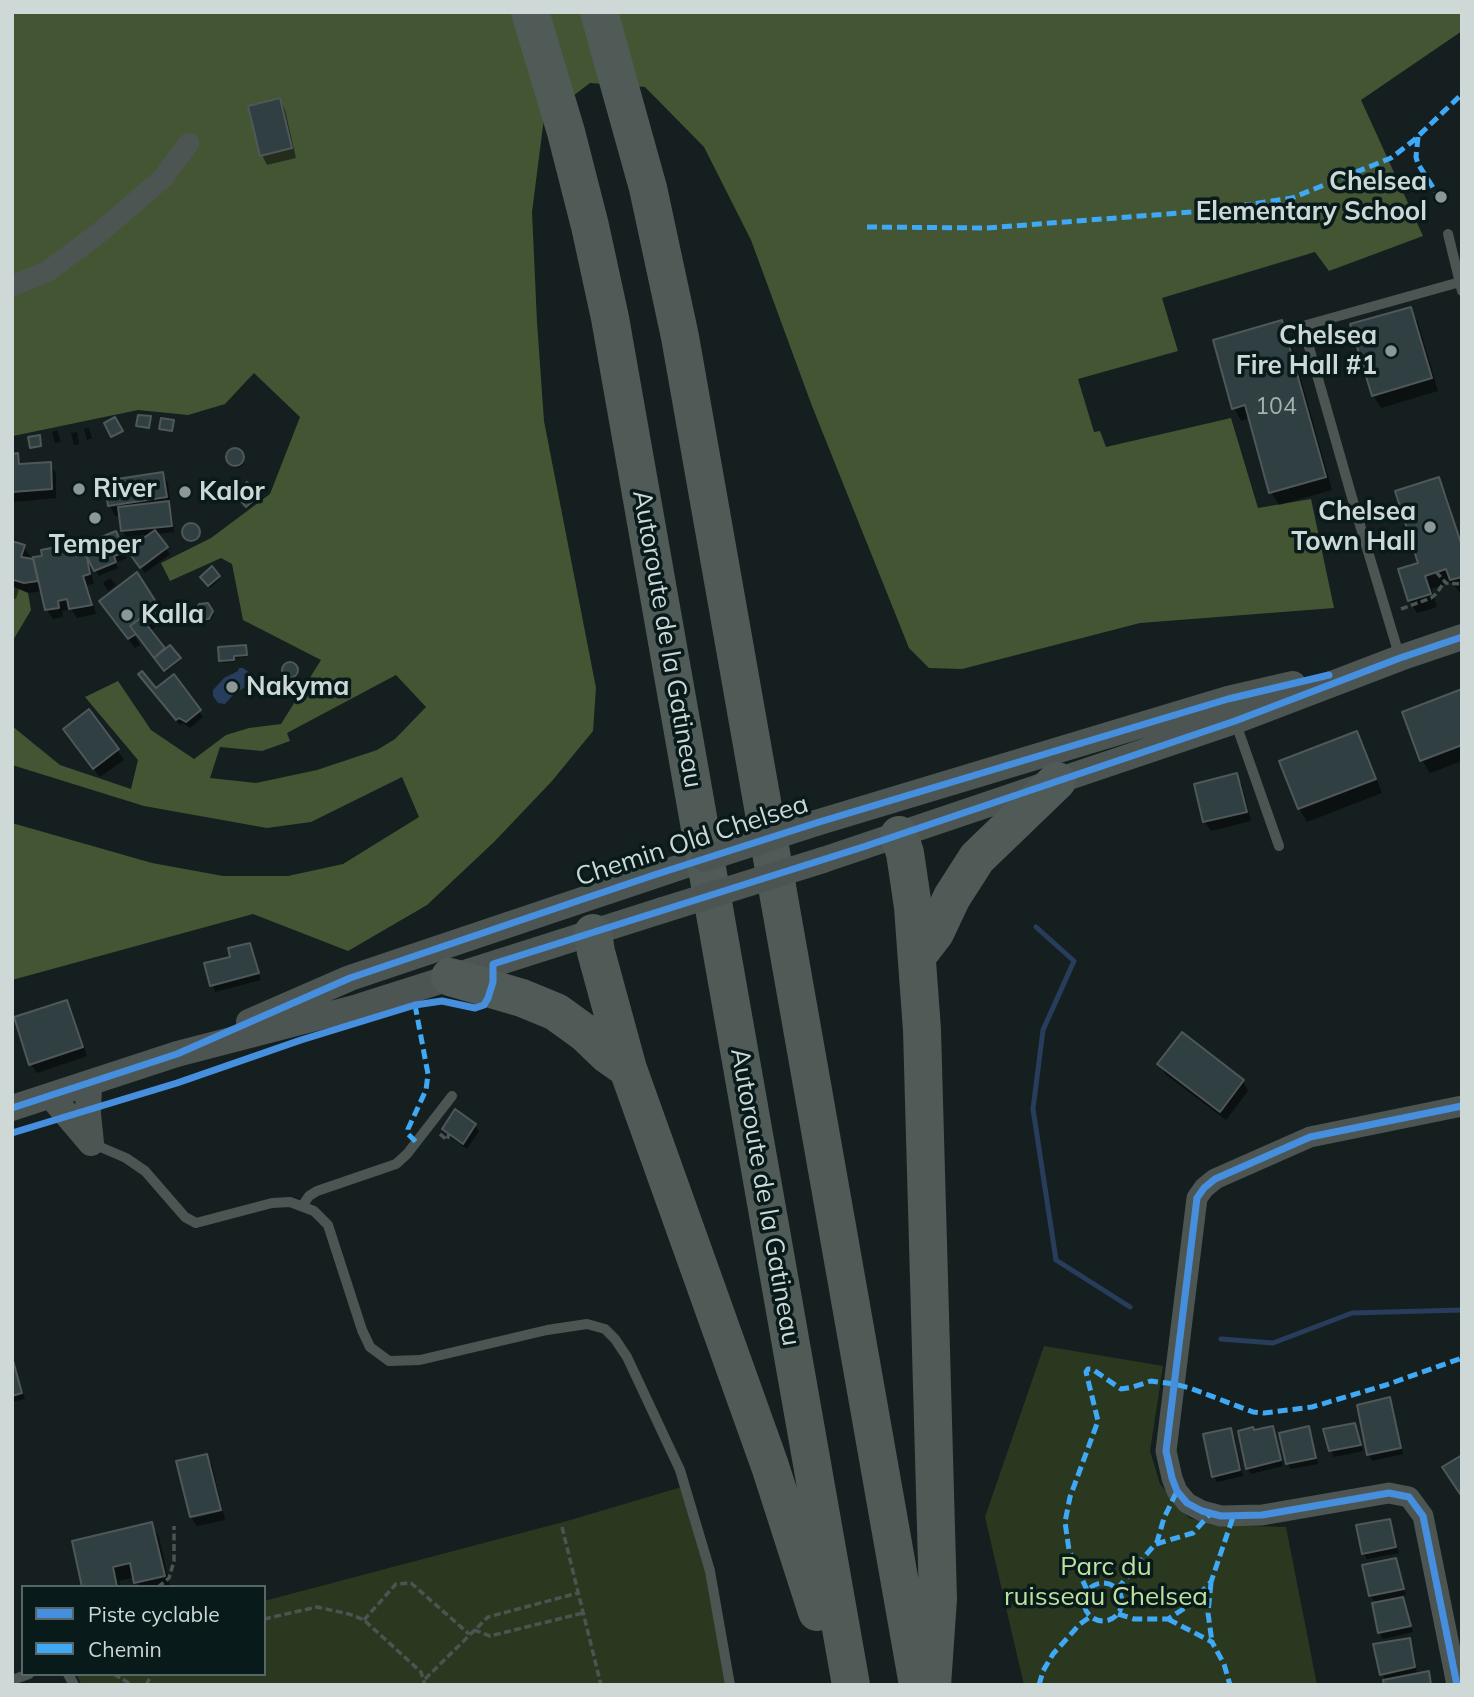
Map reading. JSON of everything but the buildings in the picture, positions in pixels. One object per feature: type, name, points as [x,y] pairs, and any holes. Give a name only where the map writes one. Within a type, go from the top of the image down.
[{"type":"highway","name":"Autoroute de la Gatineau","points":[[530,12],[566,132],[590,226],[612,330],[851,1685]]},
{"type":"highway","points":[[599,12],[648,188],[680,337],[918,1685]]},
{"type":"highway","points":[[918,955],[935,933],[952,897],[977,858],[1057,781]]},
{"type":"highway","points":[[899,835],[906,859],[918,955],[922,1030],[938,1599],[932,1685]]},
{"type":"highway","points":[[593,933],[599,965],[628,1069],[786,1511],[838,1685]]},
{"type":"highway","points":[[450,977],[522,998],[556,1012],[585,1032],[608,1055],[628,1069]]},
{"type":"street","points":[[12,286],[48,271],[99,233],[163,178],[189,143]]},
{"type":"street","name":"Chemin Old Chelsea","points":[[12,1108],[177,1055],[358,1007],[823,860],[1235,721],[1462,637]]},
{"type":"street","name":"Chemin Old Chelsea","points":[[177,1055],[350,978],[654,875],[816,823],[1227,699],[1400,658]]},
{"type":"street","points":[[874,806],[899,835]]},
{"type":"street","points":[[593,933],[600,914],[618,887]]},
{"type":"street","points":[[89,1083],[88,1119],[91,1143]]},
{"type":"street","points":[[51,1096],[91,1143]]},
{"type":"street","points":[[1457,1685],[1423,1516],[1409,1497],[1390,1493],[1262,1515],[1221,1516],[1202,1511],[1187,1503],[1177,1491],[1166,1451],[1197,1198],[1204,1188],[1215,1180],[1310,1138],[1462,1106]]},
{"type":"lane","points":[[1400,658],[1303,326],[1461,286],[1448,234]]},
{"type":"lane","points":[[1235,721],[1279,846]]},
{"type":"lane","points":[[303,1205],[309,1196],[317,1191],[396,1164],[407,1154],[452,1096]]},
{"type":"lane","points":[[91,1143],[126,1158],[145,1171],[185,1217],[196,1223],[272,1203],[290,1202],[314,1211],[328,1225],[362,1330],[370,1346],[389,1360],[420,1360],[587,1324],[605,1329],[627,1356],[680,1470],[709,1571],[730,1685]]},
{"type":"path","points":[[1436,572],[1444,582],[1462,584]]},
{"type":"path","points":[[1387,614],[1431,598],[1444,582]]},
{"type":"path","points":[[441,1135],[447,1140],[449,1135]]},
{"type":"path","points":[[160,1585],[169,1578],[174,1561],[174,1527]]},
{"type":"path","points":[[562,1527],[601,1685]]},
{"type":"path","points":[[364,1620],[396,1584],[411,1583],[469,1635]]},
{"type":"path","points":[[425,1679],[488,1617],[579,1593]]},
{"type":"path","points":[[266,1619],[317,1607],[364,1620],[421,1672],[425,1685]]},
{"type":"path","points":[[474,1630],[490,1636],[583,1613]]},
{"type":"green space","points":[[12,12],[1462,12],[1462,31],[1361,100],[1423,236],[1329,271],[1315,252],[1162,298],[1178,351],[1078,379],[1094,432],[1100,431],[1106,447],[1231,418],[1258,508],[1311,499],[1334,608],[1140,623],[962,669],[929,668],[909,648],[812,406],[751,240],[704,147],[645,87],[590,83],[544,118],[532,212],[544,421],[596,688],[593,731],[552,781],[494,842],[427,905],[348,951],[253,914],[12,980],[12,823],[152,863],[223,876],[288,876],[343,864],[419,817],[402,777],[311,822],[267,828],[144,806],[12,765],[12,726],[60,765],[131,789],[138,760],[85,697],[118,681],[151,730],[194,759],[226,735],[249,728],[281,724],[321,660],[243,620],[232,564],[221,558],[170,581],[161,563],[211,538],[270,494],[300,417],[254,373],[225,404],[188,415],[138,410],[13,436]],"holes":[[[396,675],[426,707],[395,739],[377,750],[317,770],[256,783],[210,778],[220,747],[262,751],[290,741],[287,733]]]},
{"type":"green space","points":[[12,586],[28,593],[31,610],[12,642]]},
{"type":"green space","name":"Parc du ruisseau Chelsea","points":[[1044,1346],[1163,1366],[1150,1451],[1160,1484],[1189,1518],[1213,1525],[1286,1527],[1317,1685],[1024,1685],[985,1517]]},
{"type":"green space","points":[[685,1486],[710,1571],[730,1685],[81,1685],[78,1676],[266,1676],[266,1600],[567,1521]]},
{"type":"water","name":"Nakyma","points":[[239,668],[250,673],[252,683],[234,694],[225,704],[218,703],[213,696],[213,690]]},
{"type":"waterway","points":[[1036,927],[1074,961],[1043,1030],[1033,1109],[1056,1260],[1130,1307]]},
{"type":"waterway","points":[[1221,1339],[1273,1343],[1352,1313],[1462,1310]]},
{"type":"marked path","points":[[867,227],[987,228],[1205,211],[1292,198],[1391,158],[1413,141],[1462,94]]},
{"type":"marked path","points":[[1418,137],[1418,164],[1443,203]]},
{"type":"marked path","points":[[415,1005],[428,1074],[426,1090],[408,1129],[408,1134],[417,1143]]},
{"type":"marked path","points":[[1087,1590],[1069,1550],[1065,1522],[1070,1497],[1098,1421],[1086,1372],[1088,1369],[1121,1389],[1151,1381],[1174,1384],[1253,1412],[1264,1413],[1312,1407],[1462,1358]]},
{"type":"marked path","points":[[1117,1589],[1157,1542],[1164,1518],[1177,1491]]},
{"type":"marked path","points":[[1156,1544],[1193,1533],[1210,1514]]},
{"type":"marked path","points":[[1118,1614],[1134,1619],[1168,1619],[1188,1606],[1211,1582],[1233,1517]]},
{"type":"marked path","points":[[1103,1583],[1117,1588],[1122,1602],[1117,1616],[1103,1621],[1089,1616],[1084,1602],[1089,1588],[1103,1583]]},
{"type":"marked path","points":[[1211,1583],[1208,1613],[1212,1642]]},
{"type":"marked path","points":[[1039,1685],[1043,1671],[1053,1654],[1080,1624],[1090,1617]]},
{"type":"marked path","points":[[1168,1619],[1212,1642],[1224,1664],[1230,1685]]},
{"type":"cycle path","points":[[12,1133],[177,1083],[301,1040],[415,1005],[442,1001],[475,1008],[484,1005],[493,982],[493,964],[863,847],[1235,721],[1462,637]]},
{"type":"cycle path","points":[[12,1108],[177,1054],[350,978],[654,875],[816,823],[1228,699],[1329,675]]},
{"type":"cycle path","points":[[1457,1685],[1423,1516],[1409,1497],[1389,1493],[1262,1515],[1221,1516],[1202,1511],[1187,1503],[1177,1491],[1166,1451],[1197,1198],[1204,1188],[1215,1179],[1310,1137],[1462,1106]]},
{"type":"place","name":"Chelsea Elementary School","points":[[1441,197]]},
{"type":"place","name":"Chelsea Fire Hall #1","points":[[1391,351]]},
{"type":"place","name":"River","points":[[79,489]]},
{"type":"place","name":"Kalor","points":[[185,492]]},
{"type":"place","name":"Temper","points":[[95,518]]},
{"type":"place","name":"Chelsea Town Hall","points":[[1430,527]]},
{"type":"place","name":"Kalla","points":[[127,615]]},
{"type":"place","name":"Nakyma","points":[[232,687]]}]
